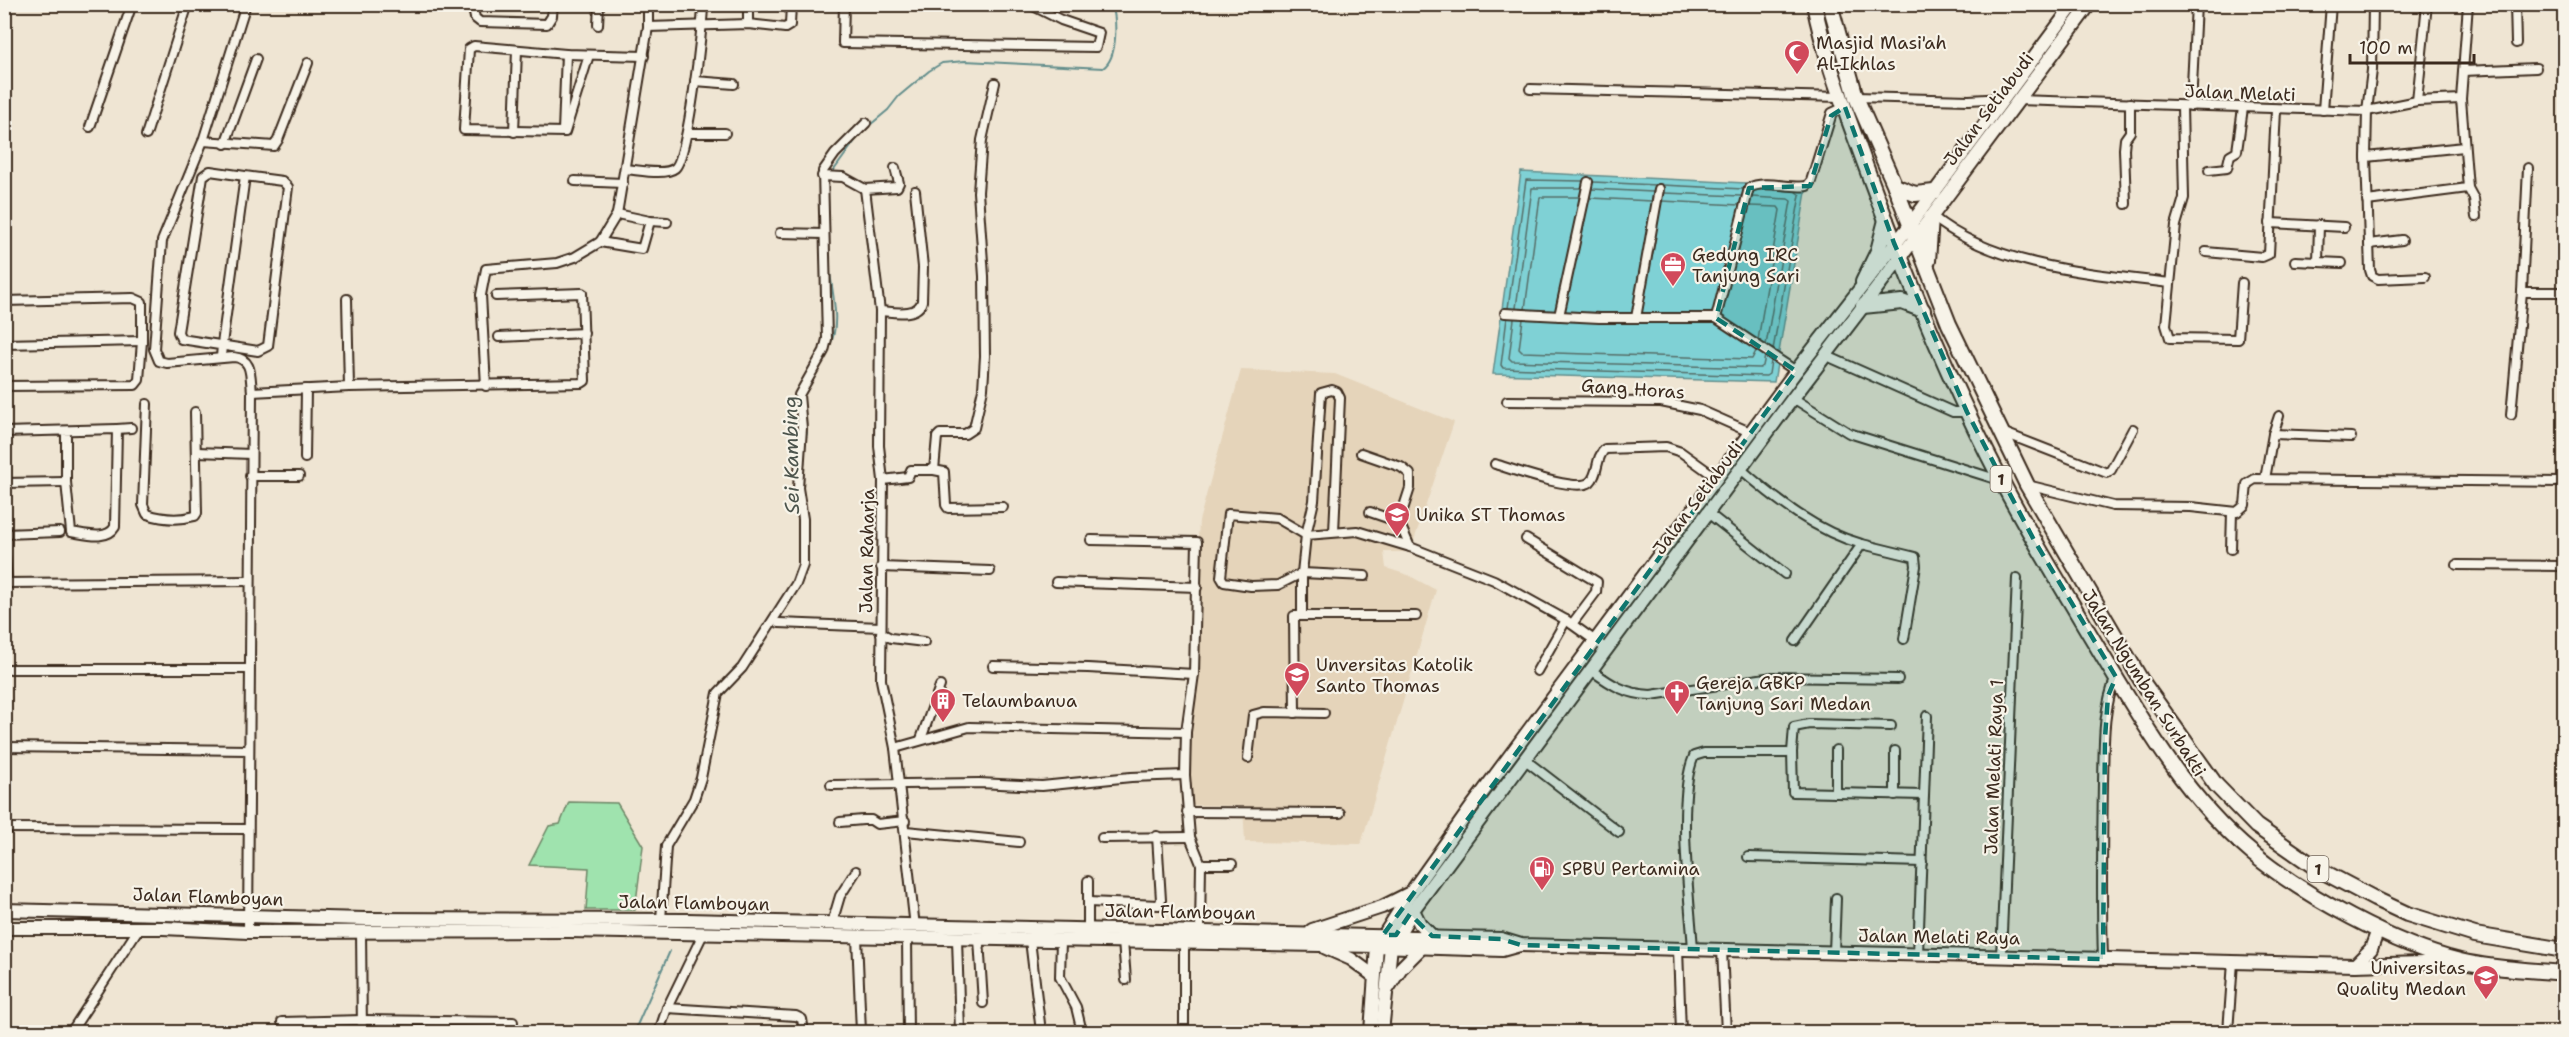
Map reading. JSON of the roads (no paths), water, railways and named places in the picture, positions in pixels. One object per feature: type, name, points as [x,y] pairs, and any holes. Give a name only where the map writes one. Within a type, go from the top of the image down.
[{"type":"highway","name":"1","points":[[1814,4],[1843,102],[1895,242]]},
{"type":"highway","name":"1","points":[[1830,4],[1856,97],[1895,186],[1912,232]]},
{"type":"highway","points":[[1895,186],[1915,194],[1934,192]]},
{"type":"highway","points":[[1928,271],[1928,236],[1932,217]]},
{"type":"highway","points":[[1863,282],[1878,251],[1886,220]]},
{"type":"highway","name":"Jalan Ngumban Surbakti","points":[[1912,232],[1949,324],[2026,484],[2141,680],[2216,785],[2256,826],[2306,861],[2354,889],[2407,914],[2475,935],[2565,950]]},
{"type":"highway","name":"Jalan Ngumban Surbakti","points":[[1895,242],[1967,412],[2001,480],[2151,734],[2198,799],[2235,837],[2264,862],[2300,886],[2403,942],[2463,962],[2565,973]]},
{"type":"highway","points":[[1863,306],[1902,302],[1923,310]]},
{"type":"highway","points":[[2125,690],[2141,680]]},
{"type":"main road","name":"Jalan Setiabudi","points":[[1382,1032],[1393,941],[1413,910],[1901,256],[1934,192],[2074,4]]},
{"type":"main road","name":"Jalan Setiabudi","points":[[1371,1032],[1374,976],[1380,940],[1412,891],[1471,808],[1863,282],[1895,242],[1932,217],[2090,4]]},
{"type":"main road","points":[[1732,459],[1742,470]]},
{"type":"main road","points":[[1471,808],[1484,817]]},
{"type":"main road","points":[[1302,933],[1382,907],[1412,891]]},
{"type":"main road","name":"Jalan Flamboyan","points":[[4,910],[248,916],[657,934],[1184,942],[1302,933],[1380,940]]},
{"type":"main road","points":[[1413,910],[1420,924],[1432,936]]},
{"type":"main road","points":[[163,928],[164,913]]},
{"type":"main road","name":"Jalan Flamboyan","points":[[4,928],[163,928],[248,933],[452,925],[688,920],[1200,931],[1319,945],[1380,940]]},
{"type":"main road","points":[[2355,965],[2370,950],[2378,930]]},
{"type":"main road","name":"Jalan Melati Raya","points":[[1393,941],[1432,936],[1501,939],[1521,945],[1678,949],[2355,965],[2463,962]]},
{"type":"main road","name":"Jalan Melati Raya","points":[[1380,940],[1421,948],[1502,950],[1521,945]]},
{"type":"main road","points":[[1319,945],[1351,959],[1374,976]]},
{"type":"main road","points":[[1386,992],[1401,968],[1421,948]]},
{"type":"street","points":[[90,127],[132,4]]},
{"type":"street","points":[[146,135],[188,4]]},
{"type":"street","points":[[246,4],[203,141],[162,241],[154,349],[159,361],[167,363],[220,358],[240,358],[248,362],[252,392],[248,669],[248,933]]},
{"type":"street","points":[[472,4],[475,18],[480,22],[547,24],[552,16],[553,4]]},
{"type":"street","points":[[598,26],[599,4]]},
{"type":"street","points":[[486,386],[481,295],[486,269],[557,263],[575,256],[600,242],[617,214],[644,56],[648,4]]},
{"type":"street","points":[[625,169],[667,171],[679,164],[687,133],[704,27],[703,4]]},
{"type":"street","points":[[748,4],[748,24]]},
{"type":"street","points":[[648,27],[748,24],[787,28],[790,25],[791,4]]},
{"type":"street","points":[[844,4],[843,43],[1096,47],[1099,33],[1061,20],[1029,4]]},
{"type":"street","points":[[2196,4],[2187,106],[2184,198],[2176,225],[2166,326],[2170,338],[2231,341],[2240,337],[2242,283]]},
{"type":"street","points":[[2323,110],[2331,4]]},
{"type":"street","points":[[2373,4],[2372,70],[2367,111],[2366,157],[2372,276],[2378,279],[2425,278]]},
{"type":"street","points":[[2416,101],[2427,4]]},
{"type":"street","points":[[2469,4],[2461,99],[2468,188],[2474,200],[2476,217]]},
{"type":"street","points":[[2515,4],[2516,43]]},
{"type":"street","points":[[563,133],[466,131],[463,128],[470,49],[474,46],[566,54],[644,56]]},
{"type":"street","points":[[514,132],[517,50]]},
{"type":"street","points":[[563,133],[566,54]]},
{"type":"street","points":[[563,133],[566,131],[589,55]]},
{"type":"street","points":[[225,144],[256,59]]},
{"type":"street","points":[[203,141],[274,146],[308,63]]},
{"type":"street","points":[[2463,71],[2536,68]]},
{"type":"street","points":[[695,81],[734,84]]},
{"type":"street","points":[[934,470],[937,437],[940,434],[965,434],[974,428],[983,389],[985,313],[978,192],[982,140],[995,83]]},
{"type":"street","points":[[1530,89],[1843,102]]},
{"type":"street","points":[[1856,97],[1968,100],[2004,98]]},
{"type":"street","name":"Jalan Melati","points":[[2018,100],[2276,110],[2367,111],[2416,101],[2461,99]]},
{"type":"street","points":[[1716,318],[1749,188],[1757,185],[1795,188],[1807,186],[1811,181],[1832,113],[1843,102]]},
{"type":"street","points":[[2126,204],[2124,149],[2125,139],[2130,132],[2130,103]]},
{"type":"street","points":[[2209,170],[2227,168],[2229,155],[2236,151],[2243,108]]},
{"type":"street","points":[[2206,252],[2265,256],[2269,252],[2276,110]]},
{"type":"street","points":[[664,920],[666,846],[694,800],[701,778],[718,693],[742,668],[796,584],[802,565],[803,519],[798,488],[802,428],[799,395],[824,351],[827,339],[824,169],[866,123]]},
{"type":"street","points":[[687,133],[725,133]]},
{"type":"street","points":[[2366,157],[2464,147]]},
{"type":"street","points":[[824,176],[843,177],[865,189],[897,187],[899,183],[895,168]]},
{"type":"street","points":[[2511,414],[2523,292],[2528,168]]},
{"type":"street","points":[[210,171],[245,176],[282,181],[288,187],[268,346],[263,350],[181,339],[178,332],[202,176],[210,171]]},
{"type":"street","points":[[220,358],[245,176]]},
{"type":"street","points":[[575,181],[623,183]]},
{"type":"street","points":[[1559,316],[1588,182]]},
{"type":"street","points":[[2367,201],[2468,188]]},
{"type":"street","name":"Jalan Raharja","points":[[865,189],[880,311],[879,446],[883,480],[881,680],[895,748],[915,925],[912,938],[908,1032]]},
{"type":"street","points":[[1636,318],[1659,189]]},
{"type":"street","points":[[880,311],[912,311],[918,309],[922,301],[923,267],[915,191]]},
{"type":"street","points":[[617,214],[650,221],[668,222]]},
{"type":"street","points":[[1932,217],[1954,233],[1996,252],[2079,270],[2170,283]]},
{"type":"street","points":[[600,242],[642,249],[650,221]]},
{"type":"street","points":[[2270,223],[2344,227]]},
{"type":"street","points":[[2318,262],[2319,225]]},
{"type":"street","points":[[780,233],[824,234]]},
{"type":"street","points":[[2369,244],[2402,240]]},
{"type":"street","points":[[2295,261],[2342,263]]},
{"type":"street","points":[[2523,292],[2565,292]]},
{"type":"street","points":[[252,392],[349,387],[583,383],[586,380],[582,293],[496,296]]},
{"type":"street","points":[[4,301],[134,298],[142,302],[139,380],[135,385],[4,386]]},
{"type":"street","points":[[347,299],[349,387]]},
{"type":"street","points":[[1505,313],[1636,318],[1716,318],[1796,371]]},
{"type":"street","points":[[499,337],[584,333]]},
{"type":"street","points":[[4,344],[142,341]]},
{"type":"street","points":[[1827,356],[1953,412],[1967,412]]},
{"type":"street","points":[[305,458],[306,389]]},
{"type":"street","points":[[1302,615],[1302,573],[1306,535],[1314,501],[1321,393],[1332,390],[1337,392],[1340,398],[1334,532]]},
{"type":"street","points":[[1793,398],[1849,433],[2001,480]]},
{"type":"street","name":"Gang Horas","points":[[1506,401],[1661,402],[1700,410],[1752,433]]},
{"type":"street","points":[[147,404],[143,505],[147,514],[165,518],[195,516],[197,513],[195,412]]},
{"type":"street","points":[[2265,479],[2273,434],[2279,416]]},
{"type":"street","points":[[4,432],[131,428]]},
{"type":"street","points":[[66,431],[66,482],[71,532],[105,536],[115,527],[117,429]]},
{"type":"street","points":[[2001,431],[2107,473],[2111,470],[2133,429]]},
{"type":"street","points":[[2273,434],[2351,437]]},
{"type":"street","points":[[1495,464],[1558,482],[1581,485],[1588,484],[1592,480],[1599,455],[1605,449],[1666,447],[1680,452],[1717,478]]},
{"type":"street","points":[[197,452],[251,454]]},
{"type":"street","points":[[1361,453],[1401,467],[1410,474],[1410,488],[1399,522],[1410,547]]},
{"type":"street","points":[[883,480],[908,477],[911,470],[944,472],[948,508],[1003,507]]},
{"type":"street","points":[[1742,470],[1771,494],[1818,525],[1862,544],[1915,557],[1916,566],[1904,639]]},
{"type":"street","points":[[250,476],[299,476]]},
{"type":"street","points":[[2026,484],[2113,506],[2191,507],[2237,512],[2244,508],[2246,488],[2250,481],[2265,479],[2565,482]]},
{"type":"street","points":[[4,483],[66,482]]},
{"type":"street","points":[[1370,512],[1399,522]]},
{"type":"street","points":[[2231,549],[2232,512]]},
{"type":"street","points":[[1708,513],[1785,574]]},
{"type":"street","points":[[1365,576],[1302,573],[1278,585],[1251,586],[1224,582],[1221,574],[1226,518],[1229,514],[1276,518],[1306,535],[1357,531],[1410,547],[1494,580],[1569,622],[1608,650]]},
{"type":"street","points":[[4,534],[60,532]]},
{"type":"street","points":[[1526,539],[1597,582],[1596,592],[1569,622],[1537,671]]},
{"type":"street","points":[[1091,540],[1196,540],[1194,674],[1186,732],[1185,775],[1190,837],[1200,864],[1200,931]]},
{"type":"street","points":[[4,541],[6,583],[250,581]]},
{"type":"street","points":[[1795,641],[1862,544]]},
{"type":"street","points":[[2457,565],[2565,566]]},
{"type":"street","points":[[881,567],[990,571]]},
{"type":"street","name":"Jalan Melati Raya 1","points":[[2001,956],[2017,578]]},
{"type":"street","points":[[1056,582],[1197,587]]},
{"type":"street","points":[[1295,713],[1293,618],[1302,615],[1416,616]]},
{"type":"street","points":[[779,623],[881,630],[891,638],[924,642]]},
{"type":"street","points":[[993,666],[1194,674]]},
{"type":"street","points":[[4,669],[248,669]]},
{"type":"street","points":[[1592,670],[1622,690],[1632,694],[1651,695],[1773,677],[1898,679]]},
{"type":"street","points":[[2103,959],[2101,889],[2105,738],[2108,696],[2116,677]]},
{"type":"street","points":[[921,739],[940,686]]},
{"type":"street","points":[[1248,758],[1250,723],[1253,715],[1264,712],[1324,713]]},
{"type":"street","points":[[1918,954],[1927,716]]},
{"type":"street","points":[[1891,726],[1809,724],[1794,727],[1793,792],[1924,795]]},
{"type":"street","points":[[895,748],[969,727],[1186,732]]},
{"type":"street","points":[[4,747],[249,750]]},
{"type":"street","points":[[1836,750],[1836,793]]},
{"type":"street","points":[[1895,752],[1895,795]]},
{"type":"street","points":[[1693,949],[1686,850],[1687,787],[1689,769],[1694,756],[1704,753],[1787,753]]},
{"type":"street","points":[[1524,759],[1619,832]]},
{"type":"street","points":[[831,785],[979,783],[1042,786],[1131,777],[1185,775]]},
{"type":"street","points":[[1188,812],[1340,813]]},
{"type":"street","points":[[840,822],[862,820],[878,824],[905,821]]},
{"type":"street","points":[[4,828],[247,829]]},
{"type":"street","points":[[906,831],[1019,842]]},
{"type":"street","points":[[1088,902],[1159,905],[1161,900],[1157,836]]},
{"type":"street","points":[[1102,838],[1190,837]]},
{"type":"street","points":[[1748,856],[1922,862]]},
{"type":"street","points":[[1200,864],[1232,864]]},
{"type":"street","points":[[832,923],[840,896],[856,871]]},
{"type":"street","points":[[1088,881],[1088,928]]},
{"type":"street","points":[[1834,952],[1836,898]]},
{"type":"street","points":[[71,1032],[139,928]]},
{"type":"street","points":[[361,930],[362,1032]]},
{"type":"street","points":[[658,1032],[702,934]]},
{"type":"street","points":[[857,937],[861,1032]]},
{"type":"street","points":[[957,939],[960,1032]]},
{"type":"street","points":[[979,939],[983,1003]]},
{"type":"street","points":[[1030,940],[1041,1032]]},
{"type":"street","points":[[1061,940],[1060,977],[1076,1006],[1082,1032]]},
{"type":"street","points":[[1124,941],[1126,980]]},
{"type":"street","points":[[1184,942],[1184,1032]]},
{"type":"street","points":[[1678,949],[1681,1032]]},
{"type":"street","points":[[1722,950],[1726,1032]]},
{"type":"street","points":[[2228,1032],[2233,962]]},
{"type":"street","points":[[667,1008],[796,1016],[802,1020],[804,1032]]},
{"type":"street","points":[[282,1022],[363,1020],[513,1022]]},
{"type":"water","points":[[1521,172],[1807,186],[1774,382],[1493,374]]},
{"type":"waterway","name":"Sei Kambing","points":[[864,130],[888,110],[899,96],[942,63],[965,61],[1103,68],[1108,63],[1114,48],[1115,20],[1112,4]]},
{"type":"waterway","name":"Sei Kambing","points":[[828,237],[827,184],[834,170],[860,134]]},
{"type":"waterway","name":"Sei Kambing","points":[[829,264],[835,306],[835,328],[829,347]]},
{"type":"waterway","name":"Sei Kambing","points":[[804,446],[807,433],[805,417]]},
{"type":"waterway","name":"Sei Kambing","points":[[803,497],[806,518]]},
{"type":"waterway","name":"Sei Kambing","points":[[705,777],[714,733]]},
{"type":"waterway","name":"Sei Kambing","points":[[669,849],[693,808]]},
{"type":"waterway","name":"Sei Kambing","points":[[665,915],[666,903]]},
{"type":"waterway","name":"Sei Kambing","points":[[634,1032],[670,951]]},
{"type":"place","name":"Masjid Masi'ah Al-Ikhlas","points":[[1797,76]]},
{"type":"place","name":"Gedung IRC Tanjung Sari","points":[[1673,288]]},
{"type":"place","name":"Unika ST Thomas","points":[[1397,538]]},
{"type":"place","name":"Unversitas Katolik Santo Thomas","points":[[1297,698]]},
{"type":"place","name":"Gereja GBKP Tanjung Sari Medan","points":[[1677,716]]},
{"type":"place","name":"Telaumbanua","points":[[943,724]]},
{"type":"place","name":"SPBU Pertamina","points":[[1542,892]]},
{"type":"place","name":"Universitas Quality Medan","points":[[2486,1001]]}]
